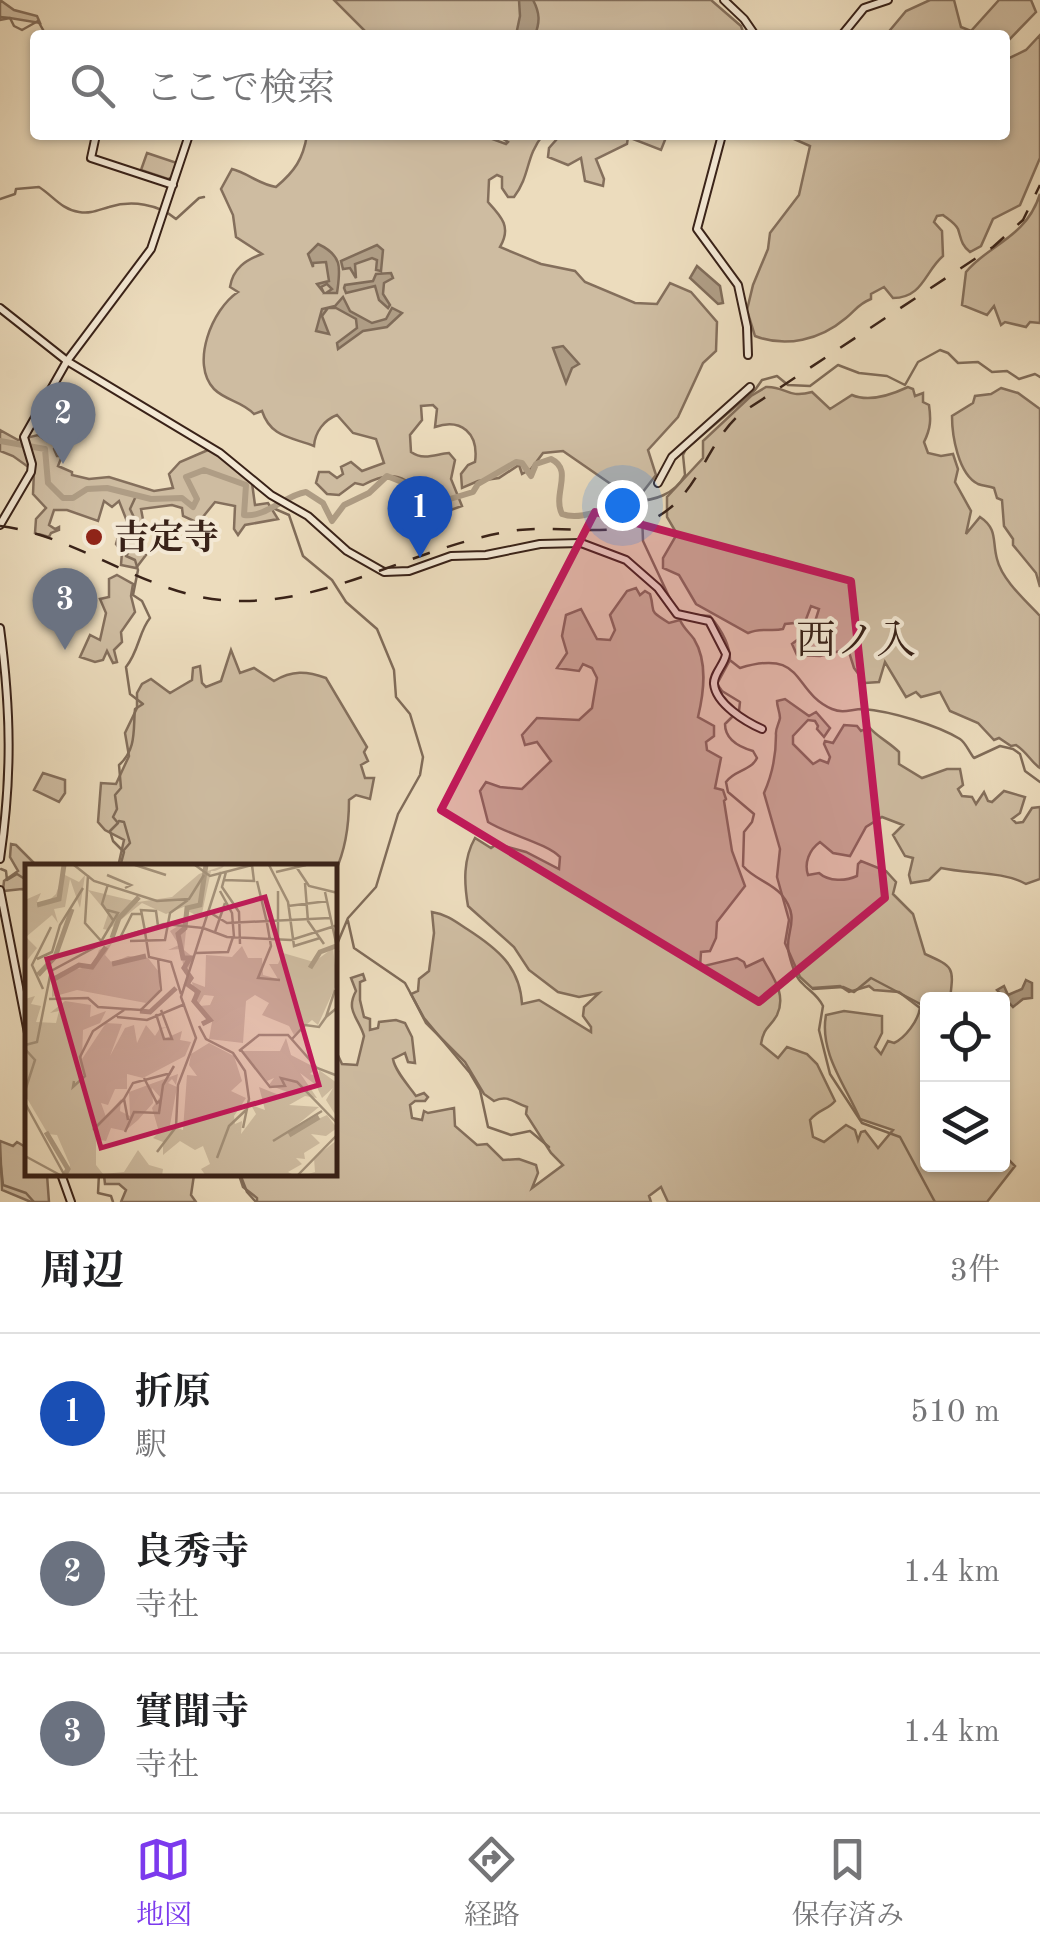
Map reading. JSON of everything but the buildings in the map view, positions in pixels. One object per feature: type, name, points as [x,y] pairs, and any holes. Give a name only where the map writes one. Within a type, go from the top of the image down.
[{"type":"street","points":[[724,0],[752,30]]},
{"type":"street","points":[[846,30],[864,8],[888,0]]},
{"type":"street","points":[[95,140],[91,158],[173,185]]},
{"type":"street","points":[[0,525],[31,472],[24,440],[67,360],[148,254],[188,140]]},
{"type":"street","points":[[721,140],[697,229],[738,285],[748,356]]},
{"type":"street","points":[[0,308],[67,360],[220,452],[277,498],[308,516],[347,551],[390,574],[451,556],[486,555],[550,543],[582,543],[618,556],[658,588],[679,615],[709,621],[726,654],[714,678],[715,688],[730,708],[762,729]]},
{"type":"street","points":[[658,483],[672,456],[750,388]]},
{"type":"street","points":[[0,628],[10,720],[10,791],[0,859]]},
{"type":"street","points":[[0,891],[25,1018]]},
{"type":"street","points":[[62,1177],[71,1202]]},
{"type":"highlighted area","points":[[595,512],[851,581],[885,898],[759,1002],[441,810]]},
{"type":"shaded area","points":[[0,0],[14,10],[37,16],[40,23],[0,20]]},
{"type":"shaded area","points":[[334,0],[711,0],[742,30],[364,30]]},
{"type":"shaded area","points":[[519,0],[533,0],[537,30],[517,30]]},
{"type":"shaded area","points":[[930,0],[954,0],[961,27],[968,30],[890,30],[906,11]]},
{"type":"shaded area","points":[[999,0],[1031,0],[1036,12],[1010,39],[1010,30],[972,30]]},
{"type":"shaded area","points":[[1040,35],[1040,158],[1020,205],[993,219],[981,246],[970,252],[955,225],[943,215],[937,216],[934,222],[942,231],[943,256],[911,294],[893,298],[884,287],[836,326],[814,337],[779,341],[755,336],[747,310],[753,285],[768,249],[770,233],[799,195],[810,146],[796,140],[1010,140],[1010,58],[1026,50]]},
{"type":"shaded area","points":[[306,140],[495,140],[506,144],[505,140],[540,140],[514,197],[508,197],[502,188],[502,177],[497,175],[489,180],[488,202],[505,228],[500,247],[541,264],[575,271],[585,282],[635,303],[657,304],[670,283],[691,292],[717,322],[716,351],[703,363],[678,417],[648,450],[656,475],[642,493],[619,486],[618,489],[563,451],[543,453],[522,474],[519,465],[499,478],[462,488],[461,474],[475,462],[474,443],[460,426],[435,427],[437,409],[433,405],[421,406],[422,420],[410,435],[411,452],[425,457],[449,453],[455,460],[451,479],[462,506],[431,517],[412,486],[387,476],[363,485],[355,483],[339,495],[327,494],[316,483],[319,472],[329,472],[337,478],[343,474],[341,467],[351,462],[362,471],[384,463],[376,439],[353,433],[337,415],[321,427],[314,446],[277,432],[262,411],[254,414],[214,389],[204,366],[207,338],[220,311],[238,292],[230,287],[237,270],[262,254],[236,237],[233,215],[221,189],[232,169],[276,187],[303,151]]},
{"type":"shaded area","points":[[556,140],[628,140],[627,144],[596,159],[603,186],[585,181],[581,158],[568,165],[548,157]]},
{"type":"shaded area","points":[[636,140],[665,140],[661,150]]},
{"type":"shaded area","points":[[147,153],[177,163],[172,177],[141,170]]},
{"type":"shaded area","points":[[1040,194],[1040,323],[1030,322],[1026,327],[1005,322],[1001,325],[994,306],[987,315],[962,305],[966,272],[1026,221]]},
{"type":"shaded area","points":[[318,244],[336,259],[337,293],[326,293],[332,289],[327,284],[321,287],[324,293],[317,284],[329,281],[326,262],[313,263],[313,267],[308,254]]},
{"type":"shaded area","points":[[377,245],[383,250],[381,271],[376,270],[377,260],[372,258],[355,264],[356,278],[350,268],[343,269],[341,261]]},
{"type":"shaded area","points":[[697,266],[720,286],[723,303],[718,304],[690,278]]},
{"type":"shaded area","points":[[391,273],[393,278],[384,283],[383,294],[388,308],[379,300],[375,286],[346,293],[344,288],[373,281],[376,274]]},
{"type":"shaded area","points":[[343,297],[350,311],[372,323],[386,319],[392,308],[402,313],[387,327],[363,331],[338,349],[337,343],[357,328],[356,319],[328,308],[322,316],[329,334],[316,331],[322,309],[335,306]]},
{"type":"shaded area","points":[[563,346],[579,364],[572,368],[566,383],[553,348]]},
{"type":"shaded area","points":[[766,387],[797,394],[812,392],[830,409],[852,395],[880,397],[908,387],[915,396],[923,393],[930,419],[924,442],[928,453],[953,454],[958,469],[955,482],[971,511],[966,534],[980,517],[986,522],[1004,575],[1040,616],[1040,768],[1016,745],[999,738],[994,740],[978,723],[950,711],[940,692],[921,697],[916,692],[906,697],[885,662],[879,682],[865,683],[854,668],[848,649],[820,656],[797,655],[792,644],[813,628],[819,609],[811,606],[805,622],[748,633],[696,604],[679,575],[663,568],[663,558],[677,534],[667,517],[667,497],[703,458],[703,441]]},
{"type":"shaded area","points":[[1001,388],[1018,393],[1040,409],[1040,587],[1036,573],[1013,545],[1004,526],[1002,500],[997,498],[994,488],[971,479],[955,443],[952,416],[973,403],[975,396]]},
{"type":"shaded area","points":[[0,430],[18,440],[38,435],[47,441],[55,435],[59,443],[54,449],[57,456],[62,456],[58,466],[72,475],[89,479],[109,477],[154,491],[173,488],[169,474],[180,462],[208,450],[252,483],[255,505],[268,503],[278,519],[245,525],[238,535],[234,529],[235,506],[215,502],[198,523],[183,516],[182,508],[172,505],[141,509],[145,530],[140,552],[146,555],[136,568],[121,565],[122,552],[116,544],[118,537],[130,529],[119,501],[112,507],[104,501],[98,521],[67,510],[54,510],[49,525],[59,530],[49,537],[35,533],[36,519],[46,508],[33,494],[34,471],[0,451]]},
{"type":"shaded area","points":[[117,575],[133,584],[135,612],[121,632],[122,642],[114,650],[117,662],[113,663],[107,651],[103,660],[95,662],[80,657],[90,635],[100,640],[106,613],[100,599],[109,597],[109,579]]},
{"type":"shaded area","points":[[636,588],[640,595],[645,591],[650,594],[657,615],[669,623],[680,620],[701,657],[704,677],[698,717],[714,726],[714,736],[706,742],[707,750],[721,758],[715,788],[723,790],[726,799],[732,851],[745,886],[717,922],[716,938],[710,951],[701,952],[700,967],[737,958],[746,967],[763,959],[777,986],[780,1007],[761,1044],[778,1058],[787,1047],[807,1054],[817,1064],[835,1101],[810,1120],[813,1137],[824,1142],[846,1125],[855,1130],[858,1140],[865,1131],[878,1148],[893,1130],[860,1119],[830,1056],[826,1015],[844,1011],[882,1016],[882,1033],[875,1047],[881,1054],[888,1041],[894,1043],[907,1033],[920,1008],[920,1172],[1010,1172],[1010,1161],[1015,1166],[987,1202],[668,1202],[661,1187],[649,1196],[651,1202],[257,1202],[243,1187],[240,1177],[338,1177],[338,1055],[342,1064],[357,1065],[364,1036],[352,1009],[356,991],[351,978],[363,974],[360,1000],[364,1017],[370,1019],[370,1030],[378,1028],[379,1022],[396,1020],[405,1023],[412,1037],[415,1063],[408,1062],[405,1053],[393,1059],[416,1096],[424,1093],[428,1097],[410,1105],[412,1118],[422,1120],[424,1111],[454,1108],[455,1126],[477,1145],[487,1144],[503,1160],[519,1159],[536,1165],[538,1173],[532,1188],[563,1165],[526,1114],[527,1107],[507,1099],[494,1101],[484,1094],[465,1062],[426,1023],[411,994],[418,991],[419,979],[429,971],[434,933],[432,912],[437,913],[478,936],[505,960],[517,979],[522,1004],[539,1000],[591,1032],[583,1016],[584,1007],[599,993],[579,997],[558,992],[529,970],[514,947],[468,906],[466,871],[475,838],[491,848],[497,844],[526,852],[559,869],[560,857],[554,852],[488,822],[480,791],[486,782],[522,789],[551,761],[537,742],[525,745],[522,735],[537,718],[579,720],[592,708],[597,678],[592,668],[583,664],[579,671],[557,668],[567,653],[562,636],[566,615],[581,609],[597,639],[610,640],[615,630],[610,615],[627,591]]},
{"type":"shaded area","points":[[231,650],[240,673],[254,668],[274,681],[300,673],[326,678],[367,747],[364,752],[368,761],[361,765],[365,778],[374,778],[370,799],[356,795],[349,800],[346,837],[338,865],[119,864],[124,840],[98,822],[101,783],[116,784],[129,756],[125,733],[137,708],[137,693],[142,684],[151,679],[170,693],[192,680],[193,668],[200,666],[206,687],[221,681]]},
{"type":"shaded area","points":[[785,699],[809,716],[816,712],[830,728],[824,737],[815,721],[808,720],[793,736],[793,744],[813,764],[820,760],[828,763],[825,741],[833,743],[844,725],[857,726],[861,731],[869,727],[899,752],[899,764],[922,778],[960,769],[963,785],[958,789],[976,804],[984,792],[992,802],[1004,791],[1025,797],[1020,813],[1012,819],[1016,823],[1023,822],[1032,808],[1040,807],[1040,879],[1026,884],[996,875],[941,868],[929,880],[911,883],[913,858],[905,856],[893,835],[903,825],[882,817],[866,827],[850,856],[833,853],[820,842],[810,853],[808,875],[819,873],[828,878],[848,879],[857,876],[861,861],[886,871],[896,882],[893,894],[913,914],[925,954],[947,966],[951,992],[920,992],[920,1008],[899,992],[869,986],[849,992],[840,986],[812,988],[800,977],[785,943],[789,920],[777,877],[780,849],[764,793],[775,757],[780,718],[777,701]]},
{"type":"shaded area","points":[[43,773],[65,780],[65,793],[59,802],[34,790]]},
{"type":"shaded area","points":[[11,844],[16,845],[35,864],[25,864],[25,890],[3,891],[4,881],[18,871],[10,857]]},
{"type":"shaded area","points":[[1026,980],[1032,983],[1032,998],[1013,1007],[1010,994],[1022,989]]},
{"type":"shaded area","points":[[0,1141],[13,1146],[17,1142],[25,1147],[25,1177],[47,1177],[49,1202],[31,1202],[2,1190]]},
{"type":"shaded area","points":[[104,1177],[194,1177],[191,1195],[196,1202],[121,1202],[126,1190],[119,1184],[105,1184]]},
{"type":"waterway","points":[[0,17],[10,18],[22,30],[38,21],[43,30]]},
{"type":"waterway","points":[[0,199],[15,194],[16,189],[39,187],[73,211],[136,204],[153,207],[176,219],[204,197]]},
{"type":"waterway","points":[[672,603],[643,541],[642,513],[634,502],[670,492],[685,475],[686,449],[762,380],[777,376],[788,385],[810,386],[838,365],[859,373],[887,376],[905,385],[918,362],[940,350],[958,363],[978,362],[992,372],[1007,371],[1019,379],[1035,374],[1040,377]]},
{"type":"waterway","points":[[0,441],[45,449],[48,483],[63,498],[73,498],[87,489],[107,488],[151,499],[182,498],[193,507],[197,499],[186,477],[204,470],[246,485],[244,515],[260,513],[306,492],[323,503],[332,521],[344,505],[369,493],[387,476],[407,484],[429,515],[440,502],[473,492],[478,484],[516,462],[522,463],[531,476],[536,464],[551,459],[561,469],[562,514],[579,516],[634,502]]},
{"type":"waterway","points":[[121,864],[124,852],[113,841],[110,831],[118,823],[113,817],[117,809],[115,795],[121,788],[119,765],[131,746],[135,709],[143,704],[130,694],[126,667],[150,618],[142,601],[133,595],[138,570],[135,560],[126,556],[130,550],[123,544],[138,536],[139,528],[130,509],[136,496]]},
{"type":"waterway","points":[[273,508],[289,515],[303,556],[332,580],[346,602],[377,629],[394,670],[396,697],[410,714],[423,757],[420,775],[398,814],[376,887],[348,918],[338,942]]},
{"type":"waterway","points":[[696,615],[710,616],[714,621],[726,642],[730,660]]},
{"type":"waterway","points":[[730,660],[717,684],[740,702],[739,711]]},
{"type":"waterway","points":[[731,661],[740,668],[761,663],[787,667],[819,701],[832,709],[874,710],[926,724],[960,739],[974,758],[1000,746],[1013,749],[1020,754],[1025,771],[1040,782]]},
{"type":"waterway","points":[[733,716],[725,724],[727,734],[757,758],[726,782],[728,792],[754,814],[744,832],[743,866],[777,890],[791,911],[789,954],[798,977],[823,1006],[819,1030],[830,1074],[862,1123],[900,1137],[935,1202]]},
{"type":"waterway","points":[[119,821],[124,822],[130,843],[124,850]]},
{"type":"waterway","points":[[1,869],[6,871],[7,880],[17,874],[25,879]]},
{"type":"waterway","points":[[348,921],[354,948],[405,983],[424,1018],[470,1073],[480,1090],[488,1127],[511,1135],[530,1131],[549,1147]]},
{"type":"waterway","points":[[813,989],[843,987],[854,992],[871,978],[920,1004]]},
{"type":"waterway","points":[[0,1158],[3,1185],[26,1193],[34,1202]]},
{"type":"waterway","points":[[99,1177],[98,1193],[111,1196],[113,1202]]},
{"type":"waterway","points":[[241,1177],[256,1202]]},
{"type":"railway","points":[[0,526],[52,539],[175,590],[243,601],[323,589],[440,549],[519,530],[606,530],[639,524],[655,518],[682,496],[740,414],[993,247],[1023,220],[1040,185]]},
{"type":"place","name":"良秀寺","points":[[63,464]]},
{"type":"place","name":"吉定寺","points":[[94,537]]},
{"type":"place","name":"折原","points":[[420,558]]},
{"type":"place","name":"實聞寺","points":[[65,650]]},
{"type":"district","name":"西ノ入","points":[[856,639]]}]
